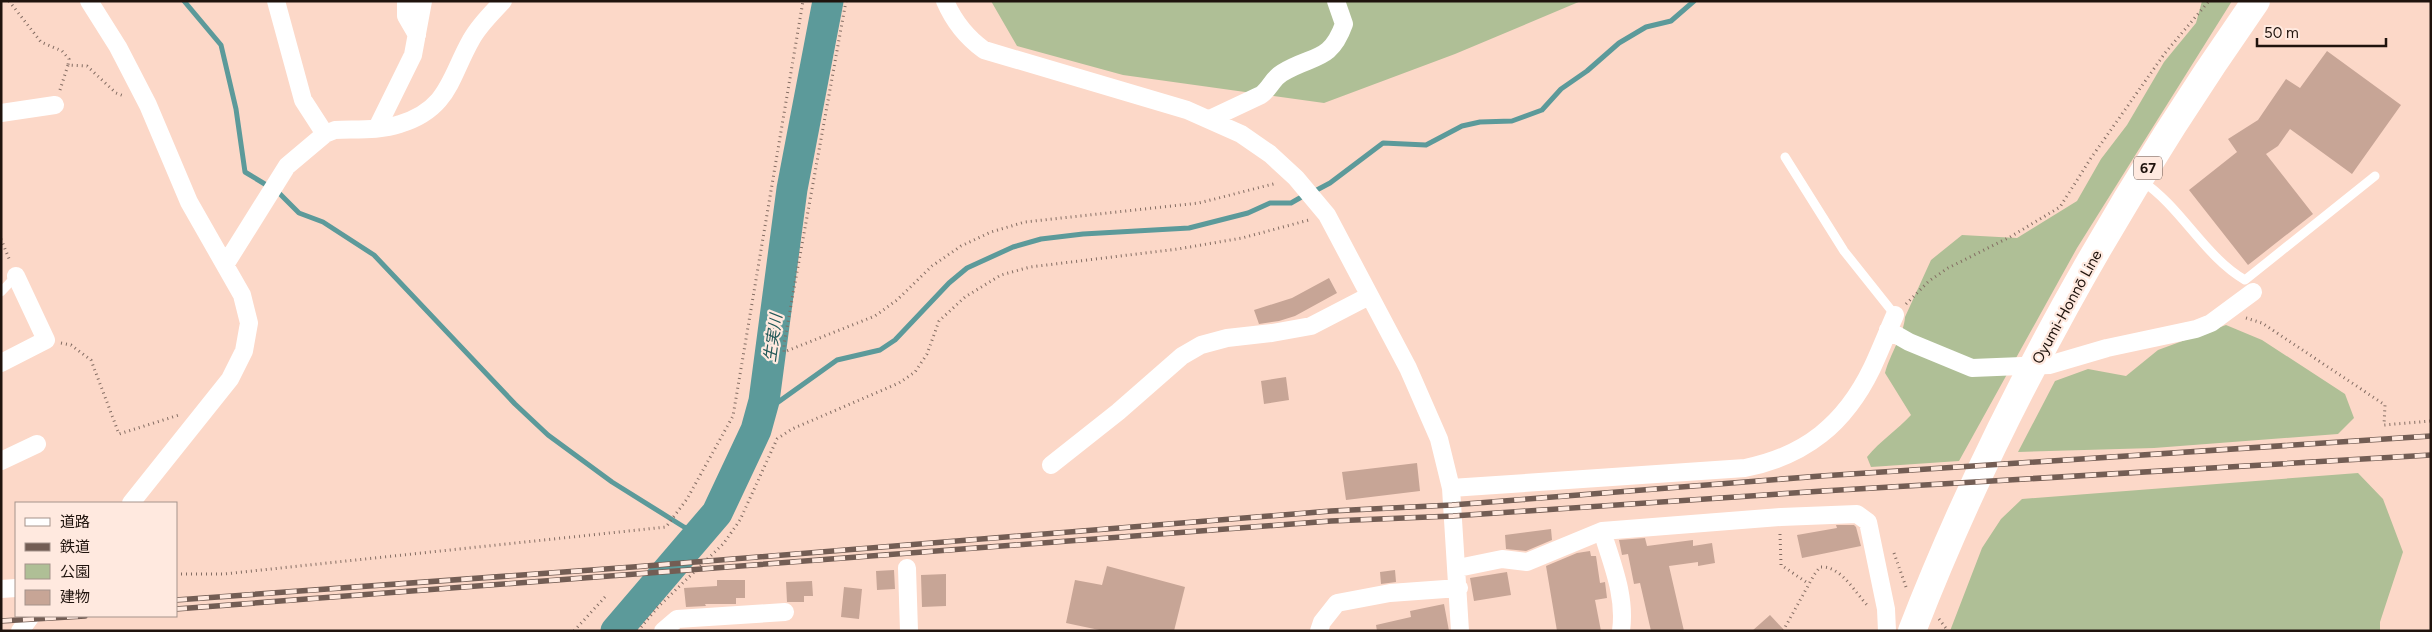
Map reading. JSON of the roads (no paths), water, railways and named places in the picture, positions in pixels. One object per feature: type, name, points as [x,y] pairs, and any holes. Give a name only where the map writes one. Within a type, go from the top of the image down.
[{"type":"main road","name":"Oyumi-Honnō Line","points":[[1896,630],[1955,525],[2006,418],[2078,284],[2140,180],[2256,1]]},
{"type":"street","points":[[276,1],[303,100],[325,134]]},
{"type":"street","points":[[406,1],[406,16],[417,35]]},
{"type":"street","points":[[377,128],[413,56],[423,1]]},
{"type":"street","points":[[225,265],[283,172],[298,155],[325,134],[334,130],[377,128],[400,124],[415,118],[441,98],[456,75],[471,40],[481,25],[503,1]]},
{"type":"street","points":[[945,1],[956,25],[972,42],[984,50],[1210,119],[1241,134],[1270,154],[1296,178],[1327,215],[1408,368],[1432,420],[1451,488],[1458,568],[1460,631]]},
{"type":"street","points":[[1210,119],[1261,95],[1266,91],[1272,80],[1282,73],[1333,48],[1344,24],[1336,1]]},
{"type":"street","points":[[95,4],[148,104],[189,202],[242,295],[246,308],[248,336],[238,366],[132,502]]},
{"type":"street","points":[[1,113],[55,104]]},
{"type":"street","points":[[1,363],[46,340],[16,276]]},
{"type":"street","points":[[1451,488],[1745,468],[1772,463],[1811,443],[1843,414],[1871,370],[1891,323],[1909,342],[1972,368],[2049,364],[2107,348],[2196,329],[2211,323],[2252,292]]},
{"type":"street","points":[[1050,465],[1118,412],[1182,356],[1201,345],[1227,338],[1310,326],[1369,296]]},
{"type":"street","points":[[1,461],[37,444]]},
{"type":"street","points":[[1458,568],[1502,559],[1527,562],[1602,531],[1781,517],[1857,514],[1868,522],[1896,630]]},
{"type":"street","points":[[1602,531],[1620,588],[1623,617],[1620,631]]},
{"type":"street","points":[[907,568],[909,631]]},
{"type":"street","points":[[1,589],[15,588]]},
{"type":"street","points":[[1319,631],[1322,622],[1337,603],[1390,593],[1459,588]]},
{"type":"street","points":[[663,631],[677,619],[752,623],[785,612]]},
{"type":"street","points":[[20,631],[30,617]]},
{"type":"lane","points":[[1785,157],[1891,323]]},
{"type":"lane","points":[[2140,180],[2167,201],[2229,270],[2245,280],[2374,176]]},
{"type":"lane","points":[[1,292],[16,276]]},
{"type":"waterway","points":[[184,1],[221,45],[236,109],[245,172],[278,192],[299,213],[323,222],[374,255],[515,404],[548,435],[612,482],[684,527],[700,534]]},
{"type":"waterway","name":"生実川","points":[[616,631],[717,513],[756,430],[764,401],[792,189],[828,1]]},
{"type":"waterway","points":[[1313,192],[1330,183],[1383,143],[1426,145],[1462,126],[1480,122],[1512,121],[1542,110],[1561,89],[1587,71],[1619,43],[1646,27],[1671,21],[1694,1]]},
{"type":"waterway","points":[[760,415],[837,360],[880,350],[895,340],[949,283],[967,268],[1013,247],[1041,239],[1083,234],[1189,228],[1248,213],[1270,203],[1291,203],[1305,195]]},
{"type":"railway","points":[[178,600],[633,567],[1331,511],[1452,505],[1821,476],[2431,436]]},
{"type":"railway","points":[[178,609],[1331,521],[1453,516],[1823,491],[2431,455]]},
{"type":"railway","points":[[1,621],[68,617]]}]
